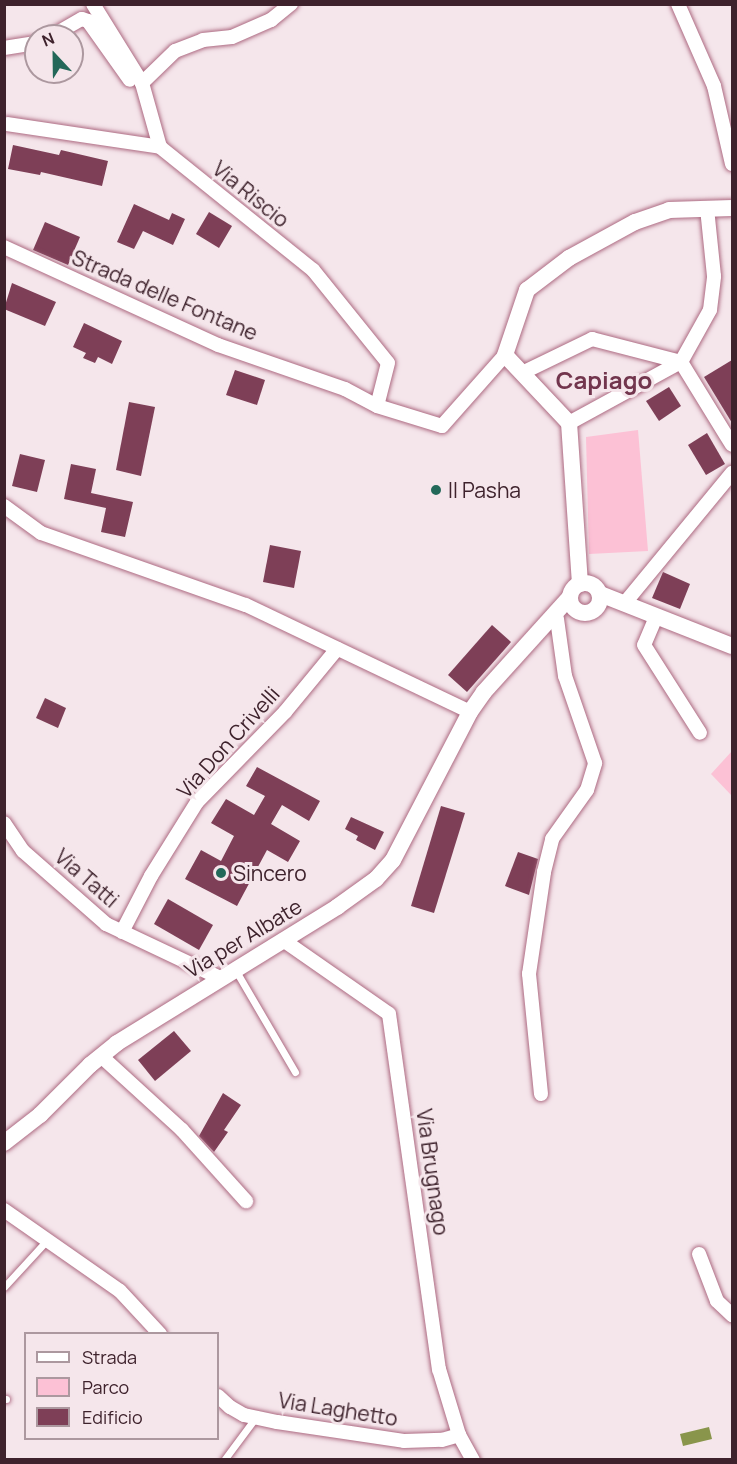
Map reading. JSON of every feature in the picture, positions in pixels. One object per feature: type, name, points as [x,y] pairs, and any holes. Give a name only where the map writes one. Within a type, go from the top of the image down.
[{"type":"street","points":[[7,124],[160,147],[142,83],[93,4]]},
{"type":"street","points":[[142,83],[175,51],[203,40],[232,37],[271,20],[291,4]]},
{"type":"street","points":[[678,4],[714,86],[732,164]]},
{"type":"street","points":[[73,24],[82,19],[88,21],[127,76],[152,118]]},
{"type":"street","points":[[4,48],[24,45]]},
{"type":"street","name":"Via Riscio","points":[[160,147],[313,270],[388,363],[377,406]]},
{"type":"street","points":[[569,423],[681,362],[710,310],[714,276],[706,208]]},
{"type":"street","points":[[580,584],[569,423],[505,355],[527,290],[569,258],[635,222],[669,210],[732,208]]},
{"type":"street","name":"Strada delle Fontane","points":[[4,248],[218,345],[345,389],[377,406],[442,426],[505,355]]},
{"type":"street","points":[[522,372],[592,339],[681,362],[732,445]]},
{"type":"street","points":[[628,606],[732,474]]},
{"type":"street","points":[[4,506],[41,533],[246,605],[470,712]]},
{"type":"street","points":[[580,584],[594,586],[598,601],[587,614],[573,605],[573,589],[580,584]]},
{"type":"street","points":[[598,601],[628,606],[732,646]]},
{"type":"street","name":"Via per Albate","points":[[4,1143],[40,1115],[101,1056],[154,1018],[365,888],[393,860],[470,712],[484,692],[553,620],[573,605]]},
{"type":"street","points":[[656,617],[644,645],[700,733]]},
{"type":"street","points":[[541,1094],[529,974],[544,872],[552,839],[587,790],[595,763],[565,676],[553,620]]},
{"type":"street","name":"Via Don Crivelli","points":[[122,932],[151,876],[197,802],[285,711],[337,649]]},
{"type":"street","name":"Via Tatti","points":[[4,823],[23,851],[106,924],[228,974]]},
{"type":"street","name":"Via Brugnago","points":[[283,940],[389,1014],[439,1369],[459,1435],[473,1460]]},
{"type":"street","points":[[101,1056],[182,1130],[246,1202]]},
{"type":"street","points":[[4,1210],[120,1290],[158,1332]]},
{"type":"street","points":[[699,1254],[717,1301],[732,1315]]},
{"type":"street","name":"Via Laghetto","points":[[219,1397],[244,1415],[256,1417],[404,1440],[442,1440],[459,1435]]},
{"type":"lane","points":[[228,974],[295,1072]]},
{"type":"lane","points":[[4,1287],[47,1240]]},
{"type":"lane","points":[[224,1460],[256,1417]]},
{"type":"green space","points":[[638,430],[648,551],[589,554],[586,437]]},
{"type":"green space","points":[[732,751],[732,796],[711,774]]},
{"type":"shaded area","points":[[709,1427],[712,1439],[683,1446],[680,1434]]},
{"type":"building","points":[[13,145],[59,155],[61,150],[108,161],[102,186],[41,172],[40,175],[8,169]]},
{"type":"building","points":[[134,204],[169,220],[172,213],[185,219],[173,245],[143,231],[134,249],[117,242]]},
{"type":"building","points":[[209,212],[232,226],[219,248],[196,234]]},
{"type":"building","points":[[45,222],[80,237],[68,265],[33,250]]},
{"type":"building","points":[[12,283],[56,302],[45,326],[4,309]]},
{"type":"building","points":[[84,323],[122,341],[112,364],[98,357],[95,363],[83,358],[86,353],[73,347]]},
{"type":"building","points":[[732,360],[732,423],[704,377]]},
{"type":"building","points":[[235,370],[265,380],[257,405],[226,395]]},
{"type":"building","points":[[669,387],[681,406],[659,421],[646,401]]},
{"type":"building","points":[[129,402],[155,407],[141,476],[116,470]]},
{"type":"building","points":[[707,433],[725,464],[706,475],[688,445]]},
{"type":"building","points":[[20,454],[45,460],[37,492],[12,486]]},
{"type":"building","points":[[71,464],[96,469],[91,493],[133,502],[125,537],[101,532],[106,508],[64,499]]},
{"type":"building","points":[[270,545],[301,551],[294,588],[263,582]]},
{"type":"building","points":[[663,572],[690,584],[680,609],[652,598]]},
{"type":"building","points":[[492,625],[511,642],[467,692],[448,675]]},
{"type":"building","points":[[45,698],[66,708],[58,728],[36,718]]},
{"type":"building","points":[[257,767],[320,801],[309,821],[282,805],[271,824],[300,841],[288,862],[267,850],[237,906],[185,879],[201,850],[221,861],[234,836],[211,823],[226,799],[254,815],[265,796],[246,786]]},
{"type":"building","points":[[441,806],[465,813],[434,913],[411,906]]},
{"type":"building","points":[[351,817],[384,832],[375,850],[356,840],[358,836],[345,829]]},
{"type":"building","points":[[518,852],[538,859],[529,895],[505,886]]},
{"type":"building","points":[[168,899],[213,925],[199,950],[154,924]]},
{"type":"building","points":[[174,1031],[191,1051],[155,1081],[138,1060]]},
{"type":"building","points":[[223,1093],[241,1105],[224,1130],[228,1132],[214,1152],[199,1136]]},
{"type":"place","name":"Il Pasha","points":[[436,490]]},
{"type":"place","name":"Sincero","points":[[221,873]]},
{"type":"district","name":"Capiago","points":[[604,380]]}]
